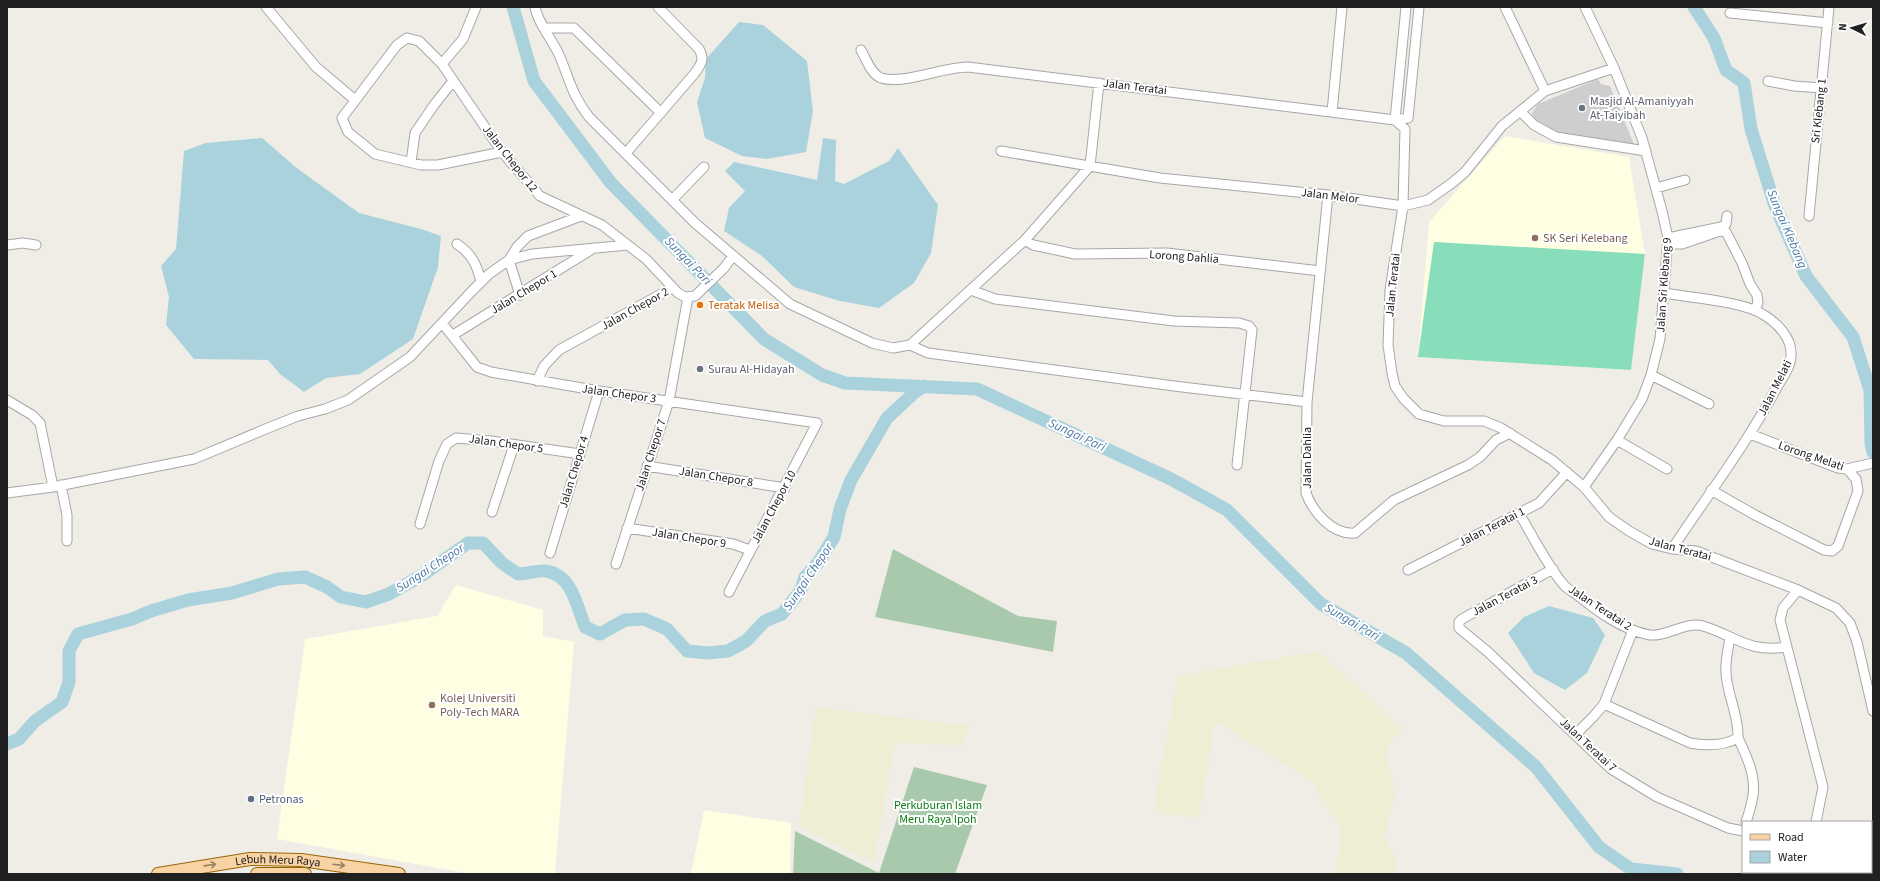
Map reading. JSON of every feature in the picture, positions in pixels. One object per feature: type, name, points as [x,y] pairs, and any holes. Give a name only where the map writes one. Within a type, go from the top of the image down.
[{"type":"main road","name":"Lebuh Meru Raya","points":[[158,874],[250,859],[301,860],[399,874]]},
{"type":"main road","name":"Lebuh Meru Raya","points":[[257,874],[306,874]]},
{"type":"street","points":[[266,7],[316,67],[355,100]]},
{"type":"street","points":[[536,7],[538,16],[559,56],[574,97],[580,106],[589,117],[672,200],[779,296],[804,312],[881,346],[894,348],[910,345],[1025,240],[1090,166],[1099,83]]},
{"type":"street","points":[[626,153],[703,62],[703,56],[699,49],[658,7]]},
{"type":"street","points":[[1332,112],[1342,7]]},
{"type":"street","points":[[1406,7],[1395,120],[1408,118],[1419,7]]},
{"type":"street","points":[[1505,7],[1544,91]]},
{"type":"street","name":"Jalan Sri Klebang 9","points":[[1584,7],[1614,68],[1646,151],[1668,241],[1660,339],[1651,375],[1642,399],[1617,440],[1584,487]]},
{"type":"street","name":"Sri Klebang 1","points":[[1809,216],[1830,7]]},
{"type":"street","points":[[442,64],[463,39],[474,8]]},
{"type":"street","points":[[1730,13],[1828,23]]},
{"type":"street","points":[[545,28],[574,28],[660,113]]},
{"type":"street","name":"Jalan Chepor 12","points":[[411,162],[375,154],[348,132],[342,118],[397,45],[407,38],[419,41],[442,64],[502,152],[540,196],[602,225],[646,259],[672,288]]},
{"type":"street","name":"Jalan Teratai","points":[[861,50],[870,68],[880,78],[899,80],[957,67],[968,67],[1395,120],[1405,129],[1403,206],[1388,306],[1388,345],[1396,386],[1403,398],[1419,414],[1444,421],[1484,422],[1510,434],[1552,460],[1584,487],[1610,518],[1652,544],[1696,551],[1798,590],[1836,608],[1850,623],[1857,642],[1873,711]]},
{"type":"street","name":"Jalan Melor","points":[[1001,151],[1160,178],[1328,195],[1403,206],[1428,200],[1452,183],[1465,172],[1502,126],[1544,91],[1614,68]]},
{"type":"street","points":[[454,81],[434,105],[415,133],[411,162],[438,165],[502,152]]},
{"type":"street","points":[[1768,81],[1794,86],[1822,88]]},
{"type":"street","points":[[1520,111],[1534,125],[1556,137],[1646,151]]},
{"type":"street","points":[[672,200],[704,167]]},
{"type":"street","points":[[1656,188],[1685,180]]},
{"type":"street","name":"Jalan Dahlia","points":[[1328,195],[1307,402],[1306,493],[1311,506],[1318,515],[1340,531],[1355,533],[1363,528],[1374,516],[1394,500],[1468,465],[1480,457],[1496,440],[1510,434]]},
{"type":"street","points":[[7,493],[57,486],[194,459],[298,416],[331,407],[348,400],[410,357],[481,282],[509,260],[517,247],[528,236],[581,216]]},
{"type":"street","points":[[1668,241],[1721,227],[1726,224],[1727,216]]},
{"type":"street","points":[[1668,241],[1682,244],[1720,231],[1726,232],[1758,298],[1756,310]]},
{"type":"street","name":"Lorong Dahlia","points":[[1025,240],[1032,245],[1075,254],[1167,253],[1320,271]]},
{"type":"street","points":[[7,245],[23,243],[36,245]]},
{"type":"street","points":[[457,244],[471,255],[478,270],[481,282]]},
{"type":"street","name":"Jalan Chepor 1","points":[[509,260],[532,254],[628,245]]},
{"type":"street","name":"Jalan Chepor 1","points":[[453,335],[594,248]]},
{"type":"street","name":"Jalan Chepor 2","points":[[537,381],[544,366],[559,350],[672,288],[685,297],[695,296],[724,268],[733,256]]},
{"type":"street","points":[[509,260],[520,295]]},
{"type":"street","points":[[971,290],[994,299],[1174,321],[1240,323],[1248,326],[1252,330],[1237,466]]},
{"type":"street","name":"Jalan Melati","points":[[1664,293],[1756,310],[1773,322],[1783,332],[1790,346],[1791,357],[1787,370],[1750,434],[1672,548]]},
{"type":"street","name":"Jalan Chepor 7","points":[[616,564],[669,401],[688,297]]},
{"type":"street","name":"Jalan Chepor 3","points":[[442,323],[453,335],[474,364],[480,369],[537,381],[598,391],[817,422]]},
{"type":"street","points":[[910,345],[928,352],[1181,387],[1307,402]]},
{"type":"street","points":[[1651,375],[1709,404]]},
{"type":"street","name":"Jalan Chepor 4","points":[[550,553],[598,391]]},
{"type":"street","points":[[7,400],[32,415],[40,423],[57,486],[67,515],[67,541]]},
{"type":"street","name":"Jalan Chepor 10","points":[[729,592],[750,550],[785,488],[817,422]]},
{"type":"street","name":"Lorong Melati","points":[[1750,434],[1847,469],[1871,464]]},
{"type":"street","name":"Jalan Chepor 5","points":[[420,524],[439,461],[447,444],[456,438],[580,454]]},
{"type":"street","points":[[1617,440],[1667,469]]},
{"type":"street","points":[[492,512],[514,445]]},
{"type":"street","name":"Jalan Chepor 8","points":[[647,466],[785,488]]},
{"type":"street","points":[[1711,490],[1755,515],[1824,550],[1832,551],[1838,546],[1858,491],[1856,479],[1847,469]]},
{"type":"street","name":"Jalan Teratai 1","points":[[1408,570],[1543,500],[1567,472]]},
{"type":"street","name":"Jalan Teratai 2","points":[[1519,513],[1564,586],[1585,602],[1624,627],[1652,635],[1692,625],[1702,626],[1748,646],[1772,649],[1786,647]]},
{"type":"street","name":"Jalan Chepor 9","points":[[628,528],[733,544],[750,550]]},
{"type":"street","name":"Jalan Teratai 3","points":[[1458,624],[1462,619],[1553,570]]},
{"type":"street","points":[[1798,590],[1783,608],[1780,620],[1823,787],[1816,821]]},
{"type":"street","name":"Jalan Teratai 7","points":[[1458,624],[1462,632],[1488,652],[1576,734],[1611,769],[1656,797],[1728,828],[1742,831]]},
{"type":"street","points":[[1576,734],[1604,704],[1633,630]]},
{"type":"street","points":[[1730,638],[1727,653],[1726,673],[1739,727],[1738,738],[1748,761],[1754,781],[1753,794],[1746,821]]},
{"type":"street","points":[[1604,704],[1690,743],[1705,746],[1721,744],[1738,738]]},
{"type":"shaded area","points":[[1598,79],[1601,84],[1610,86],[1634,144],[1559,133],[1534,119],[1532,113],[1538,104]]},
{"type":"shaded area","name":"SK Seri Kelebang","points":[[1505,136],[1629,157],[1645,254],[1631,370],[1418,357],[1429,222]]},
{"type":"shaded area","name":"Kolej Universiti Poly-Tech MARA","points":[[456,585],[543,610],[543,636],[574,642],[555,874],[471,874],[277,839],[305,639],[437,616]]},
{"type":"shaded area","points":[[1319,651],[1401,728],[1385,751],[1395,793],[1384,837],[1398,861],[1396,874],[1336,874],[1341,831],[1313,782],[1215,721],[1199,818],[1153,812],[1178,676]]},
{"type":"shaded area","points":[[816,707],[969,726],[961,745],[895,743],[874,862],[799,827]]},
{"type":"shaded area","points":[[704,810],[791,823],[790,874],[691,874]]},
{"type":"green space","points":[[1434,242],[1645,254],[1631,370],[1418,357]]},
{"type":"green space","points":[[893,549],[1018,616],[1057,621],[1053,652],[875,617]]},
{"type":"green space","name":"Perkuburan Islam Meru Raya Ipoh","points":[[914,767],[987,785],[955,874],[793,874],[795,831],[879,873]]},
{"type":"water","points":[[739,22],[763,25],[807,61],[813,111],[806,152],[767,159],[742,156],[705,138],[697,102],[705,78],[706,59]]},
{"type":"water","points":[[262,138],[298,169],[359,213],[421,229],[441,236],[438,267],[413,339],[360,374],[326,378],[304,392],[280,374],[268,360],[194,359],[166,325],[169,297],[161,266],[176,249],[184,151],[206,143]]},
{"type":"water","points":[[823,138],[836,140],[835,181],[844,184],[889,161],[898,148],[938,205],[931,253],[914,283],[879,308],[840,301],[794,287],[762,256],[724,231],[729,208],[745,191],[725,171],[734,162],[817,180]]},
{"type":"water","points":[[1549,606],[1593,618],[1605,635],[1587,673],[1565,690],[1534,673],[1508,633],[1524,617]]},
{"type":"waterway","name":"Sungai Pari","points":[[513,7],[534,81],[611,183],[764,339],[822,375],[845,383],[977,389],[1171,479],[1227,510],[1321,604],[1406,653],[1536,767],[1599,847],[1631,869],[1677,874]]},
{"type":"waterway","name":"Sungai Klebang","points":[[1694,7],[1714,38],[1726,70],[1744,83],[1751,129],[1775,206],[1806,276],[1853,337],[1870,390],[1871,443],[1873,452]]},
{"type":"waterway","name":"Sungai Chepor","points":[[7,744],[19,739],[35,721],[62,702],[69,682],[69,651],[78,634],[132,619],[151,611],[188,600],[232,593],[278,579],[305,577],[327,587],[341,597],[366,602],[389,594],[421,576],[468,543],[483,543],[502,563],[518,574],[546,571],[562,578],[568,585],[576,601],[585,627],[600,634],[625,620],[644,619],[667,629],[687,651],[708,653],[728,651],[746,641],[765,621],[782,614],[801,590],[805,577],[818,563],[834,537],[840,509],[851,480],[887,418],[915,392],[924,386]]},
{"type":"place","name":"Masjid Al-Amaniyyah At-Taiyibah","points":[[1582,108]]},
{"type":"place","name":"SK Seri Kelebang","points":[[1535,238]]},
{"type":"place","name":"Teratak Melisa","points":[[700,305]]},
{"type":"place","name":"Surau Al-Hidayah","points":[[700,369]]},
{"type":"place","name":"Kolej Universiti Poly-Tech MARA","points":[[432,705]]},
{"type":"place","name":"Petronas","points":[[251,799]]}]
